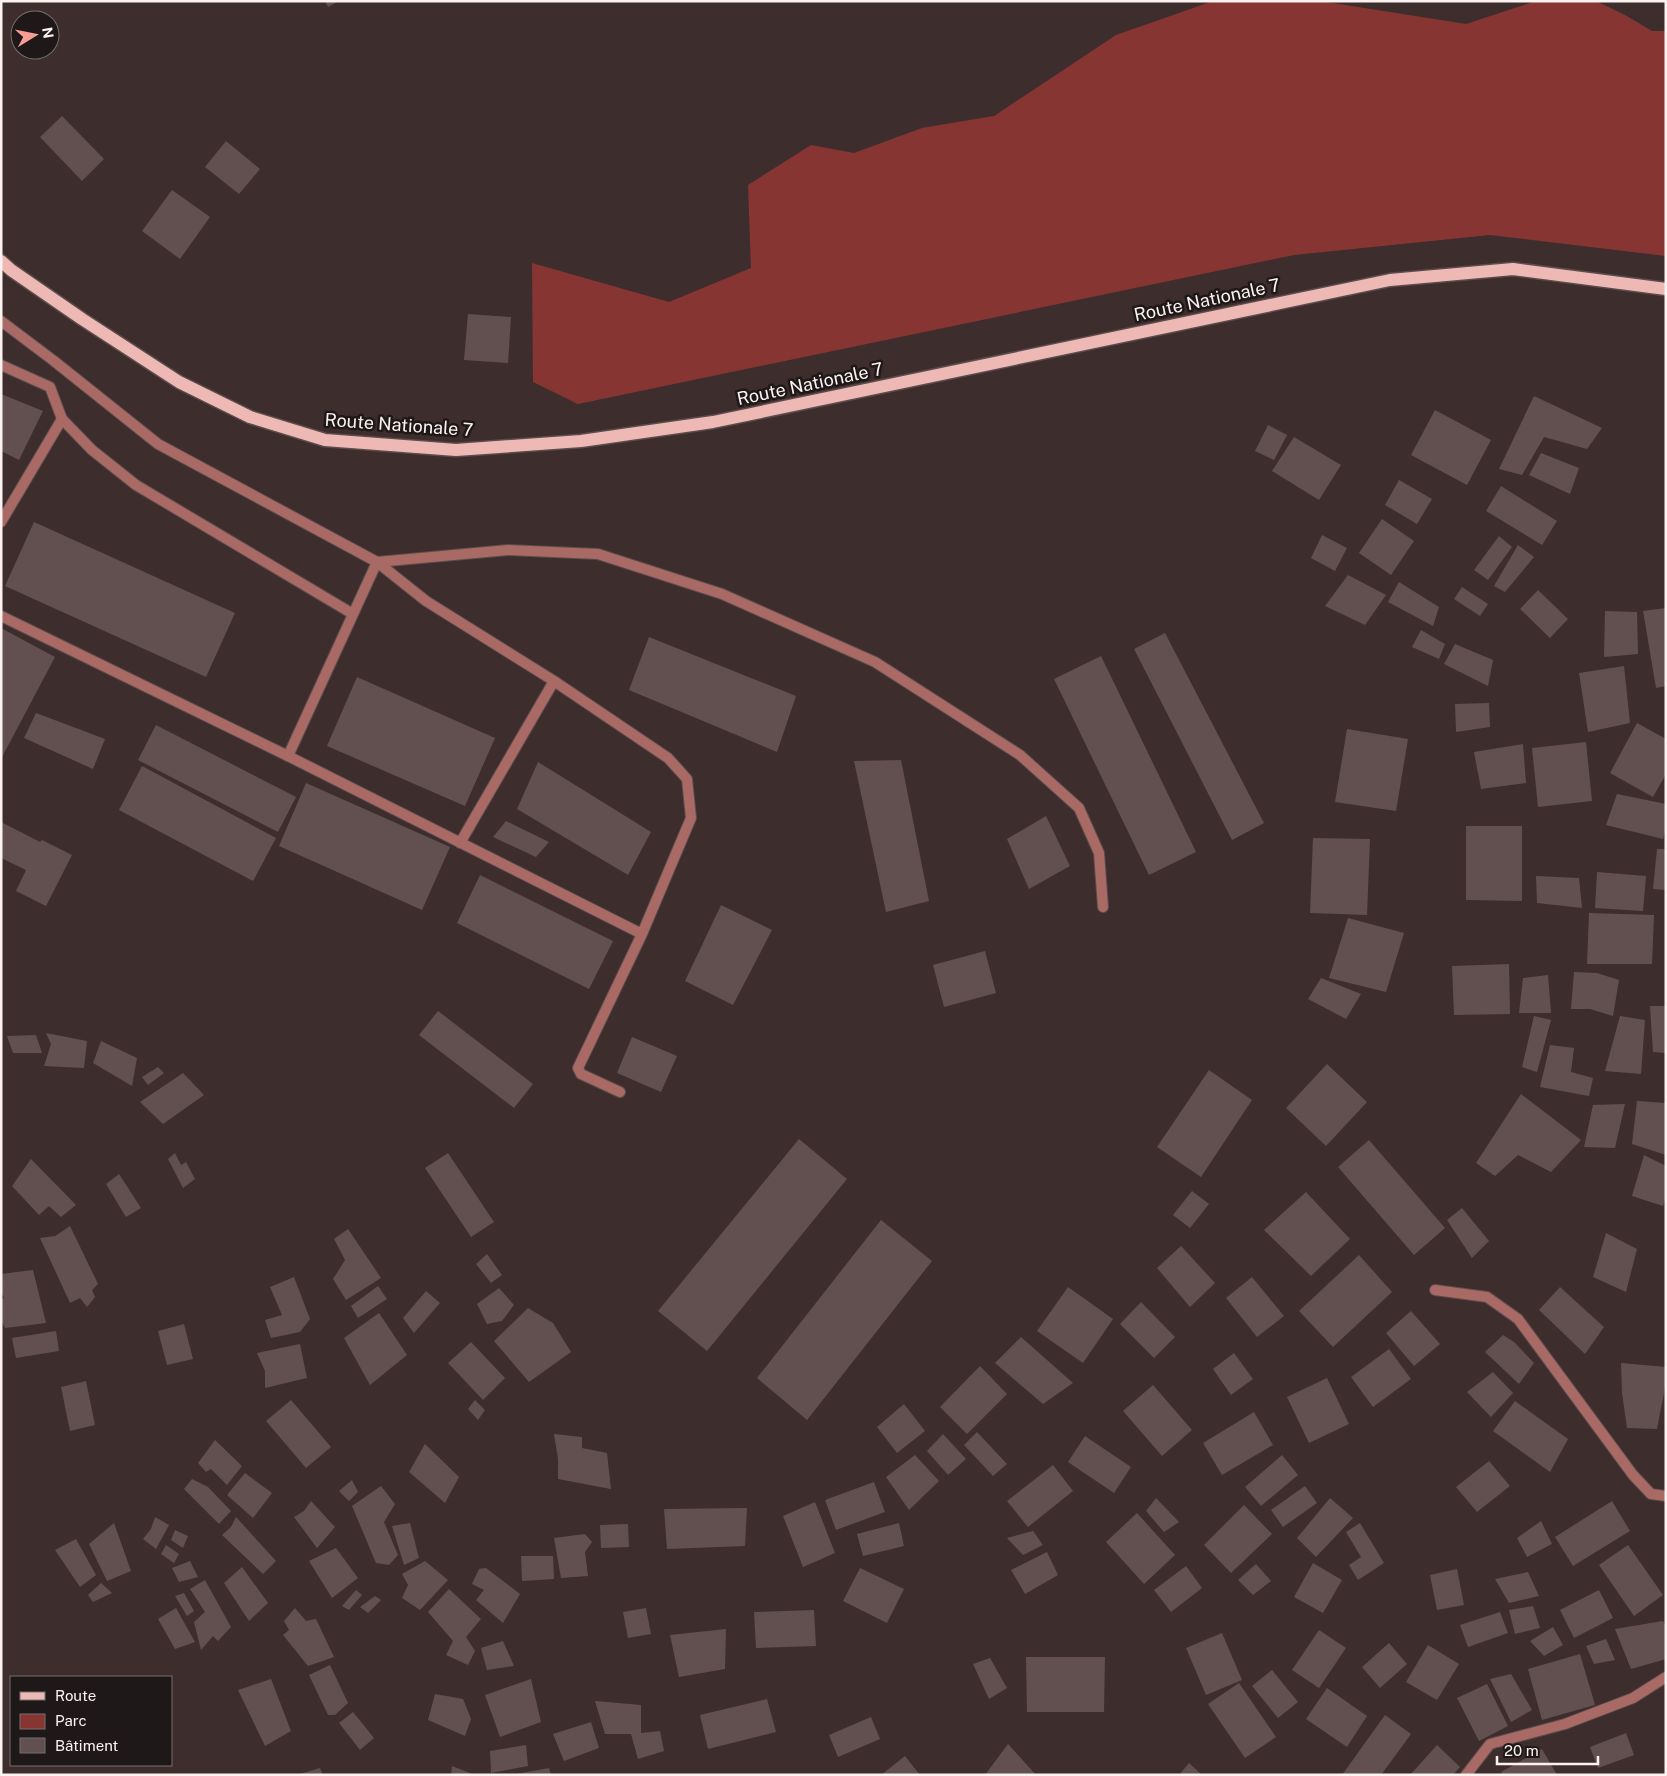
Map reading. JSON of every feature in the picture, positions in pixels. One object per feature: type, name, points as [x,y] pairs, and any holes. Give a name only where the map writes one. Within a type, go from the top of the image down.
[{"type":"main road","name":"Route Nationale 7","points":[[1,261],[82,319],[179,382],[250,417],[325,440],[456,450],[581,441],[713,422],[1390,280],[1513,269],[1666,290]]},
{"type":"street","points":[[1,321],[158,444],[377,562],[426,601],[554,681],[668,758],[687,780],[691,818],[642,934],[578,1068],[581,1074],[620,1092]]},
{"type":"street","points":[[1,365],[50,387],[62,419],[92,450],[136,485],[353,614]]},
{"type":"street","points":[[1,522],[62,419]]},
{"type":"street","points":[[377,562],[508,550],[598,554],[722,594],[875,662],[1020,755],[1079,808],[1099,853],[1103,907]]},
{"type":"street","points":[[288,756],[377,562]]},
{"type":"street","points":[[1,616],[288,756],[642,934]]},
{"type":"street","points":[[460,842],[554,681]]},
{"type":"street","points":[[1435,1290],[1487,1297],[1518,1318],[1633,1475],[1651,1494],[1666,1496]]},
{"type":"street","points":[[1466,1775],[1490,1744],[1565,1724],[1633,1698],[1666,1677]]},
{"type":"green space","points":[[1213,1],[1320,1],[1466,24],[1536,1],[1596,1],[1652,31],[1666,31],[1666,256],[1490,235],[1294,255],[578,404],[533,382],[532,263],[669,302],[751,268],[748,185],[811,145],[854,153],[922,128],[994,116],[1116,35]]},
{"type":"building","points":[[325,1],[339,1],[328,7]]},
{"type":"building","points":[[62,116],[104,159],[82,181],[40,137]]},
{"type":"building","points":[[226,141],[260,169],[239,194],[205,167]]},
{"type":"building","points":[[172,190],[210,217],[180,259],[142,231]]},
{"type":"building","points":[[468,314],[511,317],[508,363],[464,360]]},
{"type":"building","points":[[1,394],[43,411],[19,460],[1,451]]},
{"type":"building","points":[[1534,396],[1602,428],[1587,449],[1544,437],[1522,475],[1499,469]]},
{"type":"building","points":[[1435,410],[1491,440],[1467,485],[1411,455]]},
{"type":"building","points":[[1268,425],[1287,435],[1274,460],[1255,451]]},
{"type":"building","points":[[1294,437],[1341,465],[1319,500],[1272,471]]},
{"type":"building","points":[[1541,453],[1579,468],[1570,494],[1529,475]]},
{"type":"building","points":[[1399,480],[1432,499],[1417,524],[1385,505]]},
{"type":"building","points":[[1501,486],[1557,521],[1542,545],[1486,511]]},
{"type":"building","points":[[1382,519],[1414,541],[1391,575],[1359,553]]},
{"type":"building","points":[[34,522],[235,613],[206,677],[5,586]]},
{"type":"building","points":[[1322,535],[1347,548],[1335,571],[1311,558]]},
{"type":"building","points":[[1499,536],[1512,547],[1488,580],[1474,570]]},
{"type":"building","points":[[1518,545],[1534,557],[1505,592],[1494,586]]},
{"type":"building","points":[[1348,575],[1386,595],[1365,625],[1325,606]]},
{"type":"building","points":[[1399,582],[1439,607],[1433,626],[1388,602]]},
{"type":"building","points":[[1462,587],[1488,604],[1480,616],[1454,599]]},
{"type":"building","points":[[1538,590],[1568,619],[1550,638],[1520,609]]},
{"type":"building","points":[[1666,608],[1666,686],[1656,688],[1643,611]]},
{"type":"building","points":[[1605,611],[1637,612],[1638,654],[1604,657]]},
{"type":"building","points":[[1,628],[55,657],[1,759]]},
{"type":"building","points":[[1421,630],[1445,644],[1439,659],[1412,647]]},
{"type":"building","points":[[1165,633],[1264,823],[1232,840],[1134,649]]},
{"type":"building","points":[[649,637],[796,696],[777,752],[629,690]]},
{"type":"building","points":[[1455,644],[1493,660],[1488,686],[1444,664]]},
{"type":"building","points":[[1101,656],[1196,852],[1149,875],[1054,679]]},
{"type":"building","points":[[1624,666],[1630,723],[1588,732],[1579,673]]},
{"type":"building","points":[[357,677],[495,738],[465,806],[327,746]]},
{"type":"building","points":[[1489,703],[1490,727],[1456,732],[1455,704]]},
{"type":"building","points":[[36,713],[105,739],[93,769],[24,738]]},
{"type":"building","points":[[1637,723],[1666,739],[1666,774],[1653,797],[1610,773]]},
{"type":"building","points":[[156,725],[296,797],[278,832],[138,760]]},
{"type":"building","points":[[1347,729],[1408,739],[1396,811],[1335,802]]},
{"type":"building","points":[[1586,742],[1592,801],[1538,807],[1532,748]]},
{"type":"building","points":[[1523,744],[1526,783],[1481,789],[1474,752]]},
{"type":"building","points":[[901,760],[929,901],[886,912],[854,761]]},
{"type":"building","points":[[538,762],[651,832],[628,875],[517,809]]},
{"type":"building","points":[[142,766],[276,838],[253,881],[119,810]]},
{"type":"building","points":[[306,783],[450,847],[422,910],[279,846]]},
{"type":"building","points":[[1617,794],[1666,804],[1666,828],[1663,839],[1606,825]]},
{"type":"building","points":[[1046,816],[1070,866],[1029,889],[1007,839]]},
{"type":"building","points":[[506,821],[549,842],[536,857],[493,837]]},
{"type":"building","points":[[1,822],[40,842],[42,840],[72,855],[46,906],[16,891],[26,870],[1,858]]},
{"type":"building","points":[[1466,826],[1522,826],[1522,901],[1466,900]]},
{"type":"building","points":[[1313,838],[1370,839],[1367,915],[1310,913]]},
{"type":"building","points":[[1657,849],[1666,849],[1666,890],[1653,889]]},
{"type":"building","points":[[1597,872],[1646,876],[1643,911],[1595,908]]},
{"type":"building","points":[[480,875],[613,941],[589,989],[457,923]]},
{"type":"building","points":[[1536,876],[1579,878],[1582,908],[1537,903]]},
{"type":"building","points":[[721,905],[772,930],[733,1005],[685,981]]},
{"type":"building","points":[[1589,913],[1654,915],[1652,964],[1587,964]]},
{"type":"building","points":[[1348,918],[1404,933],[1386,992],[1329,978]]},
{"type":"building","points":[[985,951],[996,993],[944,1007],[933,965]]},
{"type":"building","points":[[1509,964],[1510,1014],[1454,1015],[1452,966]]},
{"type":"building","points":[[1574,972],[1597,973],[1619,980],[1613,1016],[1590,1009],[1571,1009]]},
{"type":"building","points":[[1548,975],[1551,1013],[1519,1013],[1523,978]]},
{"type":"building","points":[[1321,978],[1361,994],[1346,1019],[1308,999]]},
{"type":"building","points":[[1650,1006],[1666,1006],[1666,1053],[1653,1052]]},
{"type":"building","points":[[438,1011],[533,1084],[514,1108],[419,1035]]},
{"type":"building","points":[[1534,1016],[1551,1020],[1537,1072],[1522,1067]]},
{"type":"building","points":[[1620,1016],[1645,1020],[1641,1074],[1605,1071]]},
{"type":"building","points":[[46,1033],[87,1041],[84,1068],[44,1066],[51,1044]]},
{"type":"building","points":[[36,1035],[42,1053],[13,1053],[7,1036]]},
{"type":"building","points":[[632,1037],[677,1056],[661,1092],[617,1073]]},
{"type":"building","points":[[101,1041],[137,1058],[132,1086],[93,1063]]},
{"type":"building","points":[[1550,1045],[1574,1048],[1571,1072],[1593,1078],[1589,1096],[1540,1087]]},
{"type":"building","points":[[1327,1064],[1367,1102],[1326,1146],[1286,1108]]},
{"type":"building","points":[[158,1067],[164,1073],[148,1085],[142,1077]]},
{"type":"building","points":[[1209,1070],[1252,1100],[1201,1177],[1157,1147]]},
{"type":"building","points":[[183,1073],[204,1095],[163,1124],[140,1102]]},
{"type":"building","points":[[1521,1094],[1581,1140],[1551,1172],[1518,1155],[1495,1176],[1476,1163]]},
{"type":"building","points":[[1637,1101],[1666,1103],[1666,1155],[1632,1144]]},
{"type":"building","points":[[1625,1104],[1615,1148],[1584,1147],[1593,1105]]},
{"type":"building","points":[[799,1139],[847,1179],[707,1351],[658,1311]]},
{"type":"building","points":[[1369,1140],[1445,1228],[1414,1255],[1338,1167]]},
{"type":"building","points":[[175,1153],[181,1165],[186,1162],[195,1179],[183,1188],[168,1159]]},
{"type":"building","points":[[448,1153],[494,1222],[471,1237],[425,1168]]},
{"type":"building","points":[[1644,1155],[1666,1166],[1666,1196],[1663,1206],[1632,1196]]},
{"type":"building","points":[[31,1159],[76,1205],[61,1217],[49,1206],[39,1215],[12,1186]]},
{"type":"building","points":[[119,1174],[141,1208],[126,1217],[106,1184]]},
{"type":"building","points":[[1192,1191],[1209,1204],[1190,1228],[1173,1215]]},
{"type":"building","points":[[1306,1192],[1350,1239],[1311,1276],[1264,1230]]},
{"type":"building","points":[[1462,1208],[1489,1241],[1472,1258],[1447,1220]]},
{"type":"building","points":[[881,1220],[932,1261],[807,1420],[757,1378]]},
{"type":"building","points":[[70,1226],[98,1284],[92,1290],[95,1297],[87,1307],[80,1298],[70,1303],[40,1238],[55,1236]]},
{"type":"building","points":[[348,1229],[381,1278],[346,1300],[333,1279],[345,1260],[334,1239]]},
{"type":"building","points":[[1606,1233],[1637,1249],[1626,1292],[1593,1277]]},
{"type":"building","points":[[1181,1246],[1215,1283],[1190,1307],[1157,1268]]},
{"type":"building","points":[[487,1254],[502,1275],[491,1283],[476,1264]]},
{"type":"building","points":[[1359,1255],[1392,1292],[1333,1347],[1299,1311]]},
{"type":"building","points":[[33,1270],[46,1323],[5,1328],[1,1320],[1,1300],[4,1298],[1,1291],[1,1274]]},
{"type":"building","points":[[294,1277],[310,1319],[300,1332],[271,1338],[265,1320],[282,1315],[270,1287]]},
{"type":"building","points":[[1252,1277],[1284,1316],[1257,1337],[1226,1298]]},
{"type":"building","points":[[378,1286],[387,1299],[358,1318],[351,1306]]},
{"type":"building","points":[[1068,1287],[1113,1319],[1083,1363],[1037,1331]]},
{"type":"building","points":[[1560,1287],[1604,1327],[1585,1354],[1539,1310]]},
{"type":"building","points":[[499,1288],[514,1305],[502,1321],[487,1324],[477,1304]]},
{"type":"building","points":[[426,1291],[440,1303],[414,1333],[403,1318]]},
{"type":"building","points":[[1141,1302],[1175,1337],[1154,1358],[1120,1324]]},
{"type":"building","points":[[528,1308],[553,1323],[571,1352],[529,1382],[494,1341]]},
{"type":"building","points":[[1411,1311],[1440,1344],[1414,1366],[1386,1333]]},
{"type":"building","points":[[379,1313],[407,1355],[370,1385],[344,1338]]},
{"type":"building","points":[[184,1324],[193,1359],[167,1365],[158,1331]]},
{"type":"building","points":[[56,1331],[59,1351],[16,1358],[12,1338]]},
{"type":"building","points":[[1503,1335],[1514,1342],[1534,1363],[1519,1384],[1485,1352]]},
{"type":"building","points":[[1021,1337],[1073,1383],[1043,1404],[995,1363]]},
{"type":"building","points":[[471,1342],[505,1378],[483,1400],[448,1363]]},
{"type":"building","points":[[300,1344],[307,1378],[265,1388],[265,1371],[257,1353]]},
{"type":"building","points":[[1389,1349],[1411,1379],[1373,1407],[1351,1377]]},
{"type":"building","points":[[1234,1353],[1253,1379],[1231,1395],[1213,1369]]},
{"type":"building","points":[[1621,1363],[1666,1367],[1666,1382],[1657,1429],[1627,1428],[1622,1393]]},
{"type":"building","points":[[980,1366],[1007,1394],[967,1434],[940,1407]]},
{"type":"building","points":[[1493,1372],[1513,1393],[1491,1417],[1467,1392]]},
{"type":"building","points":[[1327,1378],[1349,1424],[1309,1443],[1287,1397]]},
{"type":"building","points":[[86,1381],[95,1425],[70,1431],[61,1387]]},
{"type":"building","points":[[1153,1385],[1192,1430],[1162,1456],[1123,1411]]},
{"type":"building","points":[[291,1400],[331,1447],[306,1468],[266,1421]]},
{"type":"building","points":[[475,1400],[485,1410],[478,1420],[468,1409]]},
{"type":"building","points":[[1515,1401],[1568,1439],[1550,1472],[1493,1431]]},
{"type":"building","points":[[904,1404],[925,1431],[897,1453],[877,1427]]},
{"type":"building","points":[[1254,1412],[1273,1445],[1222,1475],[1203,1443]]},
{"type":"building","points":[[977,1432],[1007,1464],[993,1476],[964,1445]]},
{"type":"building","points":[[554,1434],[582,1437],[582,1448],[607,1453],[611,1489],[558,1479],[558,1459]]},
{"type":"building","points":[[943,1434],[966,1459],[948,1475],[927,1451]]},
{"type":"building","points":[[1085,1436],[1131,1467],[1114,1493],[1068,1462]]},
{"type":"building","points":[[215,1440],[242,1466],[227,1485],[211,1469],[206,1472],[198,1463]]},
{"type":"building","points":[[425,1444],[459,1477],[445,1503],[409,1472]]},
{"type":"building","points":[[915,1455],[939,1481],[909,1510],[886,1477]]},
{"type":"building","points":[[1282,1455],[1298,1475],[1261,1506],[1245,1487]]},
{"type":"building","points":[[1489,1461],[1510,1486],[1477,1512],[1456,1487]]},
{"type":"building","points":[[1053,1465],[1073,1491],[1028,1527],[1007,1501]]},
{"type":"building","points":[[245,1473],[272,1493],[253,1518],[227,1495]]},
{"type":"building","points":[[192,1479],[208,1487],[231,1511],[219,1524],[184,1489]]},
{"type":"building","points":[[352,1480],[358,1492],[349,1501],[339,1491]]},
{"type":"building","points":[[874,1482],[885,1512],[836,1530],[825,1500]]},
{"type":"building","points":[[381,1486],[395,1504],[384,1522],[398,1555],[389,1565],[376,1563],[352,1506]]},
{"type":"building","points":[[1305,1486],[1317,1503],[1283,1527],[1271,1510]]},
{"type":"building","points":[[1156,1498],[1179,1522],[1164,1532],[1146,1511]]},
{"type":"building","points":[[1330,1498],[1353,1518],[1316,1557],[1297,1538]]},
{"type":"building","points":[[311,1501],[335,1527],[317,1548],[294,1517],[304,1511]]},
{"type":"building","points":[[1612,1501],[1630,1531],[1573,1566],[1555,1537]]},
{"type":"building","points":[[815,1502],[835,1553],[803,1567],[783,1516]]},
{"type":"building","points":[[1244,1505],[1272,1534],[1231,1573],[1204,1545]]},
{"type":"building","points":[[747,1508],[745,1546],[667,1549],[664,1509]]},
{"type":"building","points":[[1137,1513],[1175,1555],[1144,1584],[1106,1542]]},
{"type":"building","points":[[155,1517],[169,1525],[156,1549],[143,1539],[151,1529]]},
{"type":"building","points":[[236,1517],[276,1561],[263,1574],[222,1535],[231,1527]]},
{"type":"building","points":[[1541,1521],[1552,1544],[1527,1557],[1517,1538]]},
{"type":"building","points":[[114,1523],[131,1571],[107,1581],[89,1544]]},
{"type":"building","points":[[410,1523],[419,1558],[404,1565],[392,1526]]},
{"type":"building","points":[[899,1523],[904,1546],[863,1556],[857,1534]]},
{"type":"building","points":[[1360,1523],[1384,1563],[1358,1580],[1349,1565],[1361,1557],[1346,1532]]},
{"type":"building","points":[[628,1524],[629,1547],[601,1548],[600,1525]]},
{"type":"building","points":[[175,1530],[188,1536],[183,1548],[171,1540]]},
{"type":"building","points":[[1033,1531],[1043,1545],[1023,1555],[1007,1538]]},
{"type":"building","points":[[585,1534],[592,1542],[585,1552],[588,1576],[561,1578],[554,1538]]},
{"type":"building","points":[[76,1539],[96,1575],[80,1587],[55,1550]]},
{"type":"building","points":[[166,1545],[179,1554],[174,1563],[161,1554]]},
{"type":"building","points":[[1628,1545],[1663,1595],[1634,1616],[1599,1565]]},
{"type":"building","points":[[336,1548],[358,1578],[332,1598],[309,1561]]},
{"type":"building","points":[[1047,1552],[1058,1575],[1025,1594],[1011,1570]]},
{"type":"building","points":[[521,1556],[553,1556],[554,1579],[522,1581]]},
{"type":"building","points":[[190,1561],[198,1577],[179,1582],[172,1568]]},
{"type":"building","points":[[425,1561],[448,1580],[420,1610],[402,1598],[408,1585],[402,1574]]},
{"type":"building","points":[[1313,1563],[1342,1580],[1323,1613],[1294,1597]]},
{"type":"building","points":[[1256,1564],[1271,1581],[1253,1595],[1238,1580]]},
{"type":"building","points":[[1186,1566],[1202,1588],[1171,1612],[1154,1590]]},
{"type":"building","points":[[242,1567],[268,1603],[249,1621],[224,1583]]},
{"type":"building","points":[[486,1568],[520,1594],[503,1623],[476,1600],[484,1590],[472,1584],[479,1569]]},
{"type":"building","points":[[860,1568],[904,1589],[887,1623],[843,1601]]},
{"type":"building","points":[[1457,1569],[1464,1605],[1437,1610],[1430,1575]]},
{"type":"building","points":[[1528,1572],[1539,1596],[1509,1603],[1495,1579]]},
{"type":"building","points":[[205,1580],[231,1627],[218,1641],[213,1636],[201,1650],[194,1622],[205,1612],[190,1589]]},
{"type":"building","points":[[101,1583],[112,1593],[93,1602],[88,1595]]},
{"type":"building","points":[[449,1589],[481,1619],[466,1637],[475,1651],[468,1665],[446,1655],[453,1641],[428,1612]]},
{"type":"building","points":[[356,1590],[362,1595],[349,1610],[342,1606]]},
{"type":"building","points":[[1599,1590],[1613,1618],[1574,1638],[1560,1610]]},
{"type":"building","points":[[184,1593],[194,1611],[187,1616],[175,1596]]},
{"type":"building","points":[[375,1596],[381,1600],[368,1613],[360,1607]]},
{"type":"building","points":[[1533,1606],[1540,1628],[1515,1634],[1509,1610]]},
{"type":"building","points":[[176,1608],[195,1642],[175,1649],[158,1619]]},
{"type":"building","points":[[295,1608],[306,1621],[316,1619],[334,1657],[308,1666],[283,1635],[289,1630],[284,1621]]},
{"type":"building","points":[[646,1608],[651,1634],[628,1638],[623,1612]]},
{"type":"building","points":[[814,1610],[816,1646],[756,1648],[754,1612]]},
{"type":"building","points":[[1500,1612],[1508,1633],[1468,1647],[1460,1625]]},
{"type":"building","points":[[1663,1621],[1666,1627],[1666,1659],[1631,1669],[1615,1629]]},
{"type":"building","points":[[1553,1627],[1563,1645],[1544,1656],[1530,1641]]},
{"type":"building","points":[[726,1629],[725,1669],[679,1677],[670,1635]]},
{"type":"building","points":[[1319,1630],[1346,1648],[1319,1688],[1292,1670]]},
{"type":"building","points":[[1222,1633],[1242,1680],[1206,1695],[1186,1648]]},
{"type":"building","points":[[1606,1639],[1615,1660],[1594,1664],[1586,1646]]},
{"type":"building","points":[[503,1641],[514,1666],[487,1670],[481,1648]]},
{"type":"building","points":[[1389,1643],[1407,1664],[1380,1688],[1362,1667]]},
{"type":"building","points":[[1428,1645],[1459,1664],[1437,1700],[1406,1682]]},
{"type":"building","points":[[1580,1654],[1595,1705],[1542,1720],[1528,1669]]},
{"type":"building","points":[[1026,1657],[1105,1657],[1104,1712],[1027,1712]]},
{"type":"building","points":[[990,1658],[1007,1688],[989,1699],[973,1664]]},
{"type":"building","points":[[330,1665],[348,1703],[335,1715],[328,1715],[309,1675]]},
{"type":"building","points":[[1272,1670],[1298,1702],[1278,1718],[1252,1686]]},
{"type":"building","points":[[1511,1674],[1532,1710],[1511,1722],[1490,1679]]},
{"type":"building","points":[[271,1679],[291,1731],[265,1746],[238,1690]]},
{"type":"building","points":[[531,1679],[541,1722],[500,1737],[485,1695]]},
{"type":"building","points":[[1239,1683],[1276,1737],[1245,1758],[1208,1704]]},
{"type":"building","points":[[1487,1684],[1508,1726],[1479,1741],[1457,1698]]},
{"type":"building","points":[[1327,1688],[1367,1716],[1347,1747],[1306,1719]]},
{"type":"building","points":[[435,1694],[463,1699],[471,1719],[465,1736],[428,1720]]},
{"type":"building","points":[[767,1699],[776,1732],[708,1749],[700,1715]]},
{"type":"building","points":[[595,1701],[641,1705],[641,1733],[660,1731],[664,1751],[638,1759],[631,1734],[605,1734]]},
{"type":"building","points":[[353,1712],[374,1738],[360,1750],[339,1723]]},
{"type":"building","points":[[1385,1715],[1411,1734],[1381,1775],[1342,1775]]},
{"type":"building","points":[[871,1717],[880,1739],[838,1757],[829,1735]]},
{"type":"building","points":[[591,1722],[599,1748],[564,1761],[553,1734]]},
{"type":"building","points":[[1626,1733],[1634,1755],[1598,1768],[1590,1747]]},
{"type":"building","points":[[1008,1744],[1036,1775],[985,1775]]},
{"type":"building","points":[[526,1745],[528,1766],[491,1773],[490,1751]]},
{"type":"building","points":[[1437,1745],[1460,1767],[1453,1775],[1410,1775]]},
{"type":"building","points":[[1542,1749],[1557,1775],[1503,1775],[1501,1772]]},
{"type":"building","points":[[905,1756],[920,1775],[881,1775]]},
{"type":"building","points":[[1189,1763],[1202,1775],[1179,1775]]},
{"type":"building","points":[[452,1766],[475,1775],[451,1775]]},
{"type":"building","points":[[320,1768],[323,1775],[300,1775],[300,1774]]},
{"type":"building","points":[[549,1768],[551,1775],[516,1775],[516,1774]]}]
